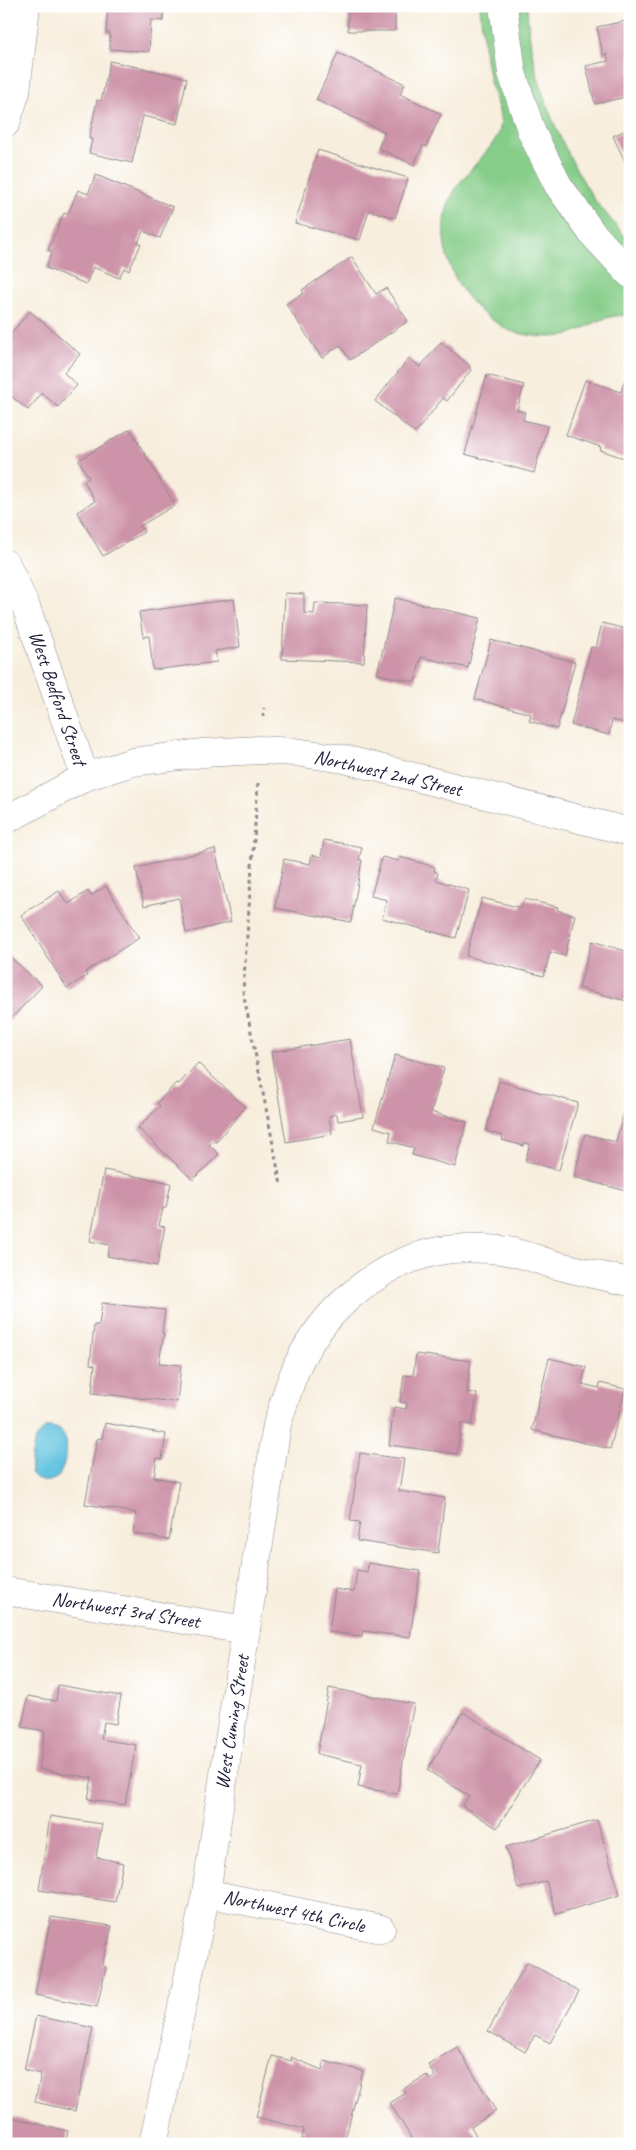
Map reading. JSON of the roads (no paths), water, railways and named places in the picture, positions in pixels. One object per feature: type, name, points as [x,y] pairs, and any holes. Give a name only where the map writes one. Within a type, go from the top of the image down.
[{"type":"street","points":[[6,123],[16,92],[26,6]]},
{"type":"street","points":[[503,6],[512,73],[532,134],[558,185],[592,233],[630,274]]},
{"type":"street","name":"West Bedford Street","points":[[6,564],[26,607],[85,777]]},
{"type":"street","name":"Northwest 2nd Street","points":[[6,820],[34,803],[85,777],[133,762],[203,753],[260,750],[295,752],[344,759],[630,832]]},
{"type":"street","name":"West Cuming Street","points":[[152,2144],[206,1893],[277,1425],[298,1364],[315,1335],[334,1311],[356,1291],[396,1266],[427,1254],[460,1248],[504,1250],[582,1272],[630,1282]]},
{"type":"street","name":"Northwest 3rd Street","points":[[6,1591],[246,1630]]},
{"type":"street","name":"Northwest 4th Circle","points":[[206,1893],[381,1929]]},
{"type":"water","points":[[47,1427],[56,1428],[62,1432],[65,1438],[66,1453],[59,1476],[44,1481],[31,1473],[31,1460],[33,1447],[38,1435]]}]
